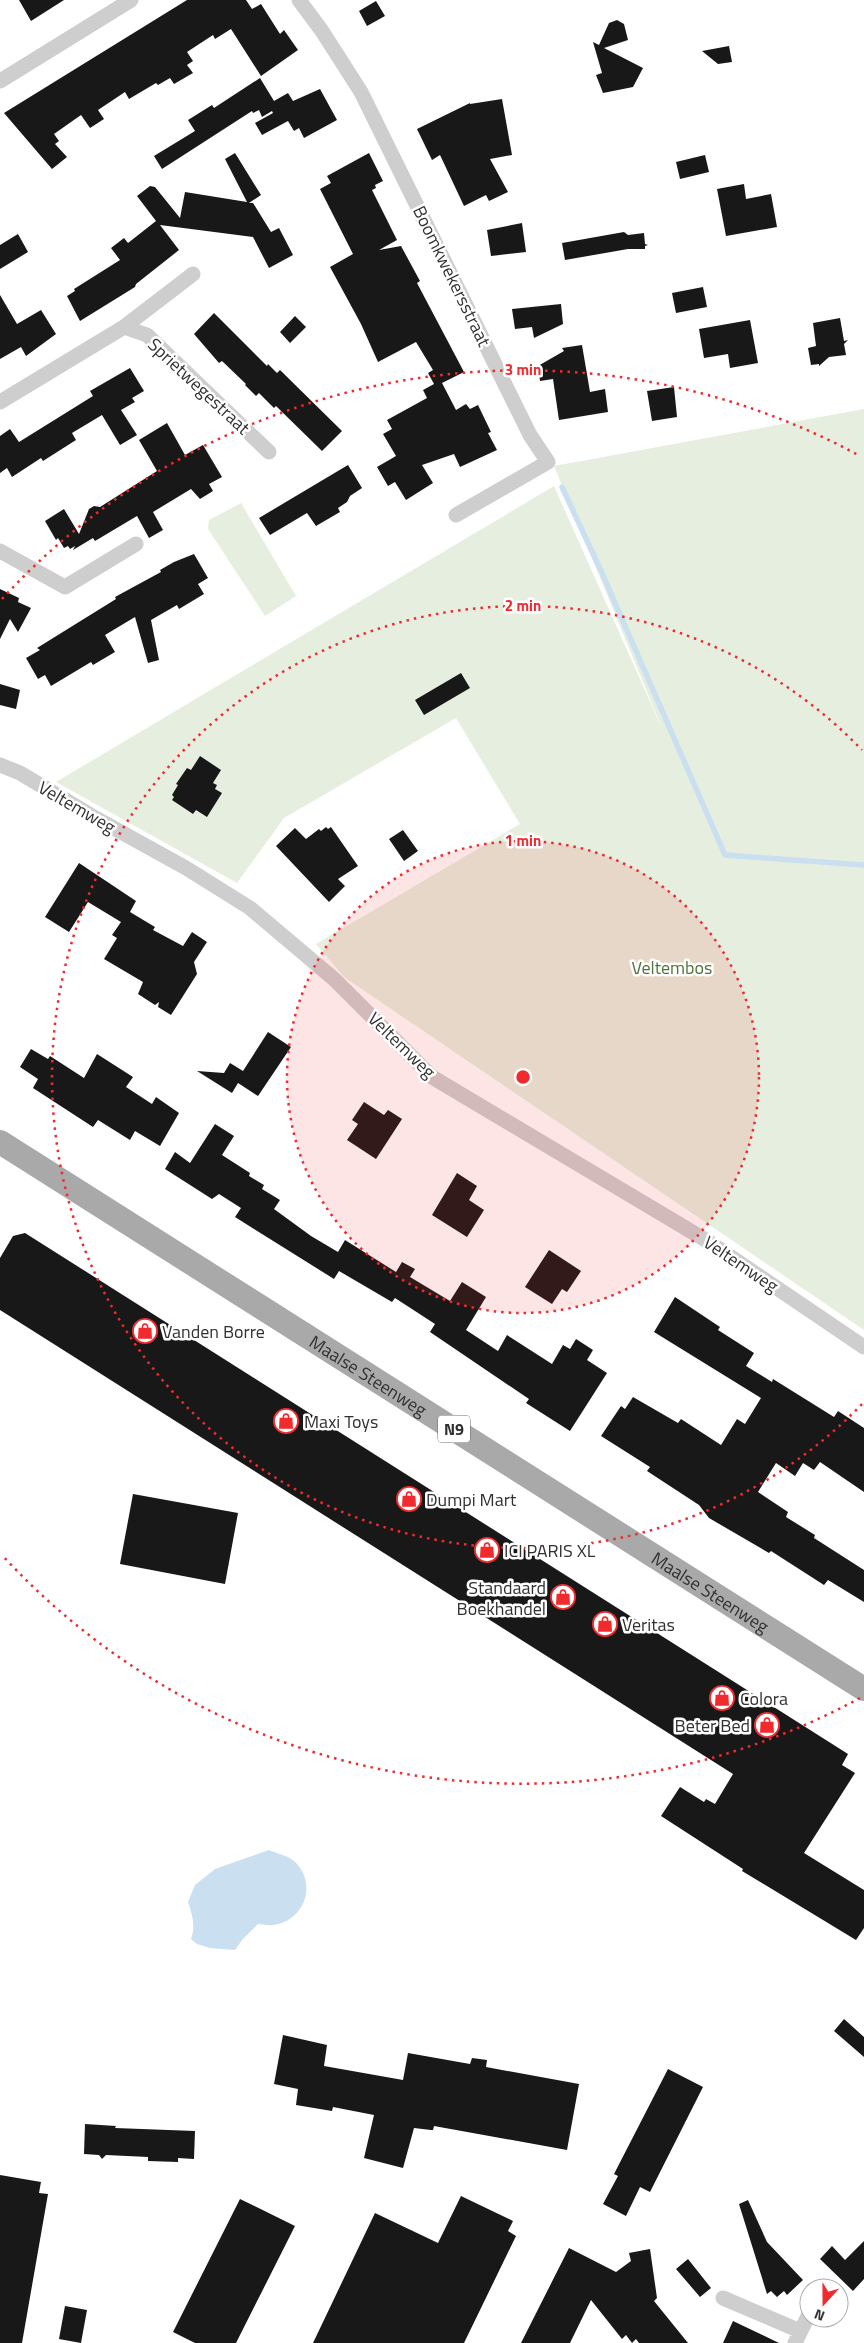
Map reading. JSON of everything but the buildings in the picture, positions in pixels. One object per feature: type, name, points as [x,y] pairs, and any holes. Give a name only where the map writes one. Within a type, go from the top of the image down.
[{"type":"main road","name":"Maalse Steenweg","points":[[0,1142],[864,1689]]},
{"type":"street","points":[[0,81],[131,0]]},
{"type":"street","name":"Boomkwekersstraat","points":[[299,0],[322,30],[362,92],[530,434],[548,462],[456,515]]},
{"type":"street","name":"Sprietwegestraat","points":[[0,402],[124,327],[193,274]]},
{"type":"street","name":"Sprietwegestraat","points":[[124,327],[147,335],[269,452]]},
{"type":"street","points":[[0,551],[65,587],[136,544]]},
{"type":"street","name":"Veltemweg","points":[[0,765],[20,773],[92,816],[186,868],[250,908],[334,979],[432,1077],[710,1242],[864,1347]]},
{"type":"street","points":[[723,2298],[798,2337]]},
{"type":"green space","name":"Veltembos","points":[[864,409],[864,1330],[344,977],[316,944],[520,824],[456,718],[284,818],[237,883],[56,782],[554,486],[664,733],[554,466]]},
{"type":"green space","points":[[241,503],[296,596],[265,616],[208,529],[209,520]]},
{"type":"water","points":[[269,1850],[294,1861],[301,1870],[305,1880],[305,1899],[294,1916],[285,1922],[272,1925],[258,1924],[235,1950],[210,1948],[197,1944],[191,1939],[193,1925],[188,1902],[195,1885],[215,1869]]},
{"type":"waterway","points":[[562,487],[602,573],[725,855],[864,865]]},
{"type":"place","name":"Vanden Borre","points":[[145,1331]]},
{"type":"place","name":"Maxi Toys","points":[[286,1421]]},
{"type":"place","name":"Dumpi Mart","points":[[409,1499]]},
{"type":"place","name":"ICI PARIS XL","points":[[487,1550]]},
{"type":"place","name":"Standaard Boekhandel","points":[[563,1597]]},
{"type":"place","name":"Veritas","points":[[605,1624]]},
{"type":"place","name":"Colora","points":[[722,1698]]},
{"type":"place","name":"Beter Bed","points":[[767,1725]]}]
